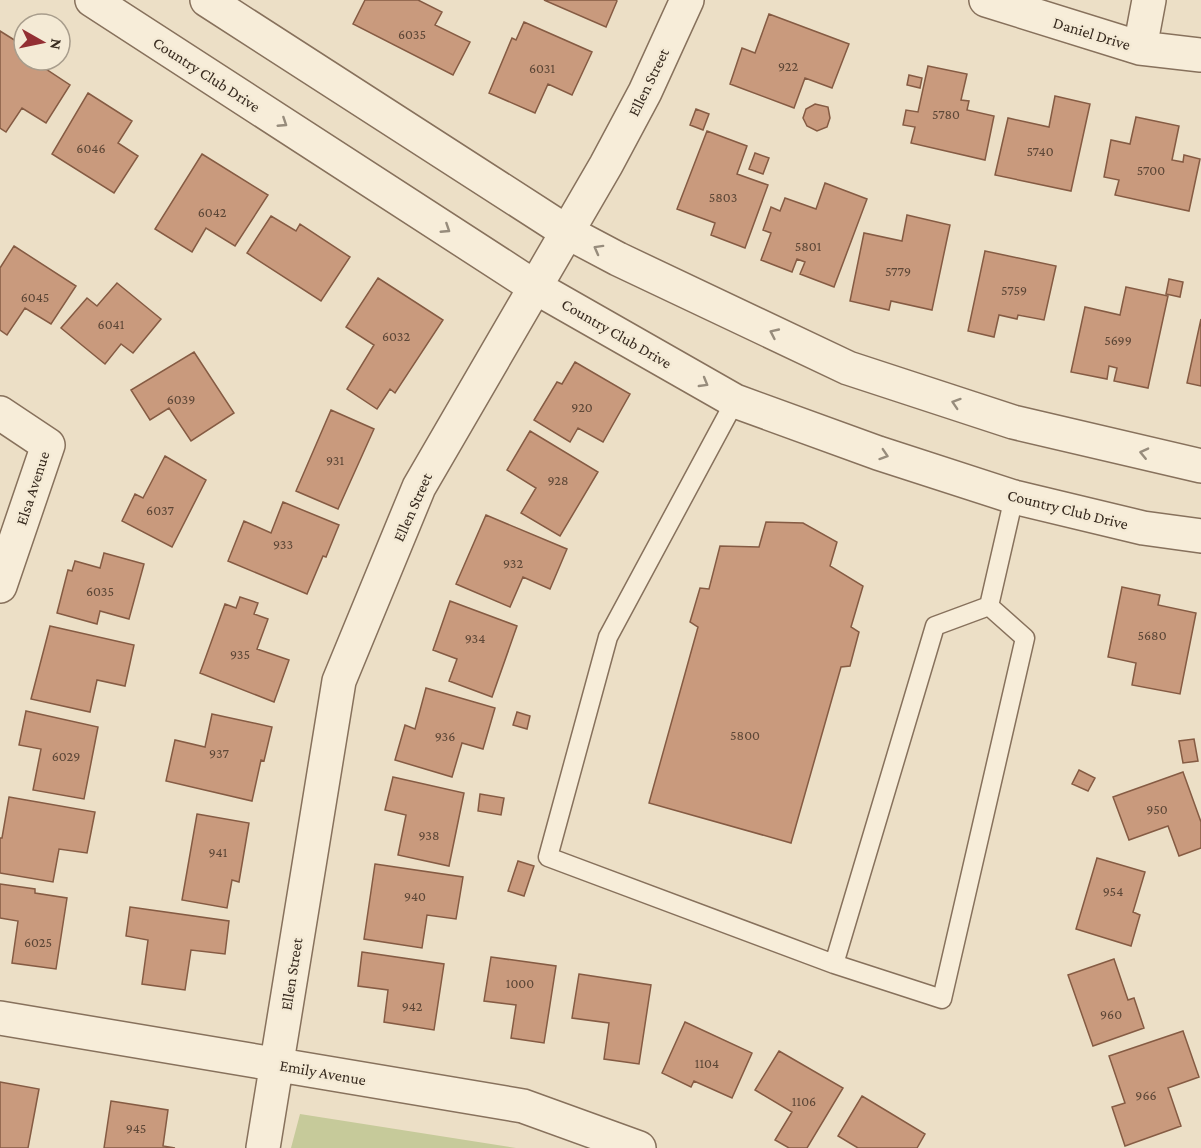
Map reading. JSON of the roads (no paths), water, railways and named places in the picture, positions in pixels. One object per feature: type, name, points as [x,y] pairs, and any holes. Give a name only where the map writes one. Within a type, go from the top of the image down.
[{"type":"street","name":"Country Club Drive","points":[[92,0],[535,287],[735,401],[878,453],[1014,497],[1143,528],[1201,536]]},
{"type":"street","points":[[207,0],[567,232],[618,259],[848,368],[1013,422],[1201,466]]},
{"type":"street","name":"Ellen Street","points":[[263,1148],[339,681],[419,487],[606,165],[645,92],[687,0]]},
{"type":"street","name":"Daniel Drive","points":[[986,0],[1140,48],[1201,55]]},
{"type":"street","points":[[1140,48],[1149,0]]},
{"type":"street","name":"Elsa Avenue","points":[[0,413],[48,445],[0,586]]},
{"type":"street","name":"Emily Avenue","points":[[0,1018],[523,1106],[639,1148]]},
{"type":"lane","points":[[735,401],[608,637],[548,857],[834,963],[942,999],[1025,638],[989,606]]},
{"type":"lane","points":[[989,606],[1014,497]]},
{"type":"lane","points":[[834,963],[935,626],[989,606]]}]
